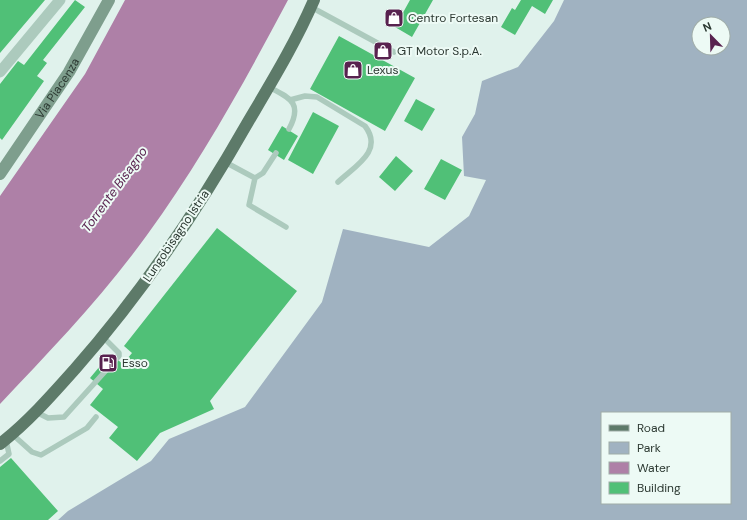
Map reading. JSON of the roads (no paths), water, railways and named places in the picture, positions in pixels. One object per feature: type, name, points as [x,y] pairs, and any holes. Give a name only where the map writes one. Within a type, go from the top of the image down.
[{"type":"main road","name":"Via Piacenza","points":[[2,167],[69,72],[109,0]]},
{"type":"main road","name":"Lungobisagno Istria","points":[[6,439],[36,412],[103,337],[186,224],[225,162],[269,87],[312,4]]},
{"type":"street","points":[[0,72],[60,0]]},
{"type":"lane","points":[[312,4],[394,52]]},
{"type":"lane","points":[[269,87],[290,100],[294,107],[295,118],[289,129]]},
{"type":"lane","points":[[290,100],[304,96],[317,98],[366,126],[372,142],[370,153],[338,182]]},
{"type":"lane","points":[[276,153],[263,173],[255,178],[249,205],[286,227]]},
{"type":"lane","points":[[225,162],[255,178]]},
{"type":"lane","points":[[36,412],[48,418],[64,417],[92,387],[119,356],[119,353],[103,337]]},
{"type":"lane","points":[[6,439],[41,455],[87,428],[96,417]]},
{"type":"lane","points":[[0,462],[9,454],[6,439]]},
{"type":"water","name":"Torrente Bisagno","points":[[125,0],[288,0],[222,120],[167,207],[113,280],[0,404],[0,196],[85,74]]},
{"type":"place","name":"Centro Fortesan","points":[[394,18]]},
{"type":"place","name":"GT Motor S.p.A.","points":[[383,51]]},
{"type":"place","name":"Lexus","points":[[353,70]]},
{"type":"place","name":"Esso","points":[[108,363]]}]
